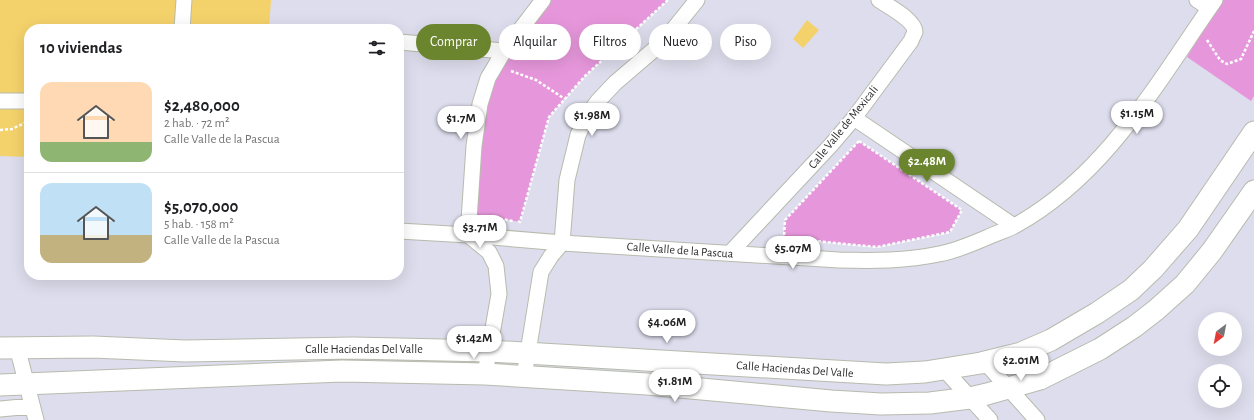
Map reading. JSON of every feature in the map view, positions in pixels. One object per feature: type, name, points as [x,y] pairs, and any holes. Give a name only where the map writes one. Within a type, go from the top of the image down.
[{"type":"main road","name":"Calle Haciendas Del Valle","points":[[9,347],[185,351],[353,348],[489,351],[528,352],[886,374],[925,372],[944,369],[985,362],[1021,353],[1051,340],[1098,313],[1131,290],[1153,269],[1188,229],[1251,143]]},
{"type":"main road","name":"Calle Haciendas Del Valle","points":[[0,385],[303,371],[362,371],[485,374],[647,384],[831,401],[881,404],[930,403],[970,398],[1040,379],[1100,349],[1134,328],[1185,284],[1212,251],[1254,191]]},
{"type":"street","points":[[182,24],[184,0]]},
{"type":"street","points":[[525,24],[543,0]]},
{"type":"street","points":[[524,377],[541,272],[551,256],[562,243],[567,180],[578,135],[598,101],[615,83],[664,41],[697,0]]},
{"type":"street","name":"Calle Valle de Mexicali","points":[[730,253],[805,174],[854,118],[911,41],[915,32],[913,25],[906,18],[879,0]]},
{"type":"street","name":"Calle Valle de la Pascua","points":[[404,231],[562,243],[877,261],[909,259],[940,254],[974,243],[1014,226],[1040,210],[1092,168],[1110,148],[1135,115],[1207,3]]},
{"type":"street","points":[[404,42],[499,51]]},
{"type":"street","points":[[485,374],[499,294],[496,266],[489,252],[468,235],[474,146],[480,104],[488,78],[499,59]]},
{"type":"street","points":[[0,101],[24,101]]},
{"type":"street","points":[[854,118],[1014,226]]},
{"type":"street","points":[[0,409],[34,413],[26,383],[9,347]]},
{"type":"street","points":[[985,362],[1037,420]]},
{"type":"street","points":[[944,369],[990,420]]},
{"type":"street","points":[[0,414],[4,420]]},
{"type":"path","points":[[1206,37],[1220,60],[1227,64],[1241,59],[1254,31]]},
{"type":"path","points":[[504,70],[516,72],[536,80],[565,99]]},
{"type":"path","points":[[0,130],[12,129],[24,123]]},
{"type":"path","points":[[859,141],[962,210],[950,232],[877,247],[784,238],[785,220],[859,141]]},
{"type":"shaded area","points":[[0,0],[271,0],[269,24],[24,24],[24,157],[0,156]]},
{"type":"shaded area","points":[[549,0],[668,0],[641,25],[579,24],[579,60],[602,60],[585,76],[549,117],[520,222],[471,214],[480,112],[503,60],[571,60],[571,24],[530,24]]},
{"type":"shaded area","points":[[1222,0],[1254,0],[1254,96],[1251,101],[1187,57]]},
{"type":"shaded area","points":[[807,20],[819,30],[803,48],[793,39]]},
{"type":"shaded area","points":[[859,141],[962,210],[950,232],[877,247],[784,238],[785,220]]}]
